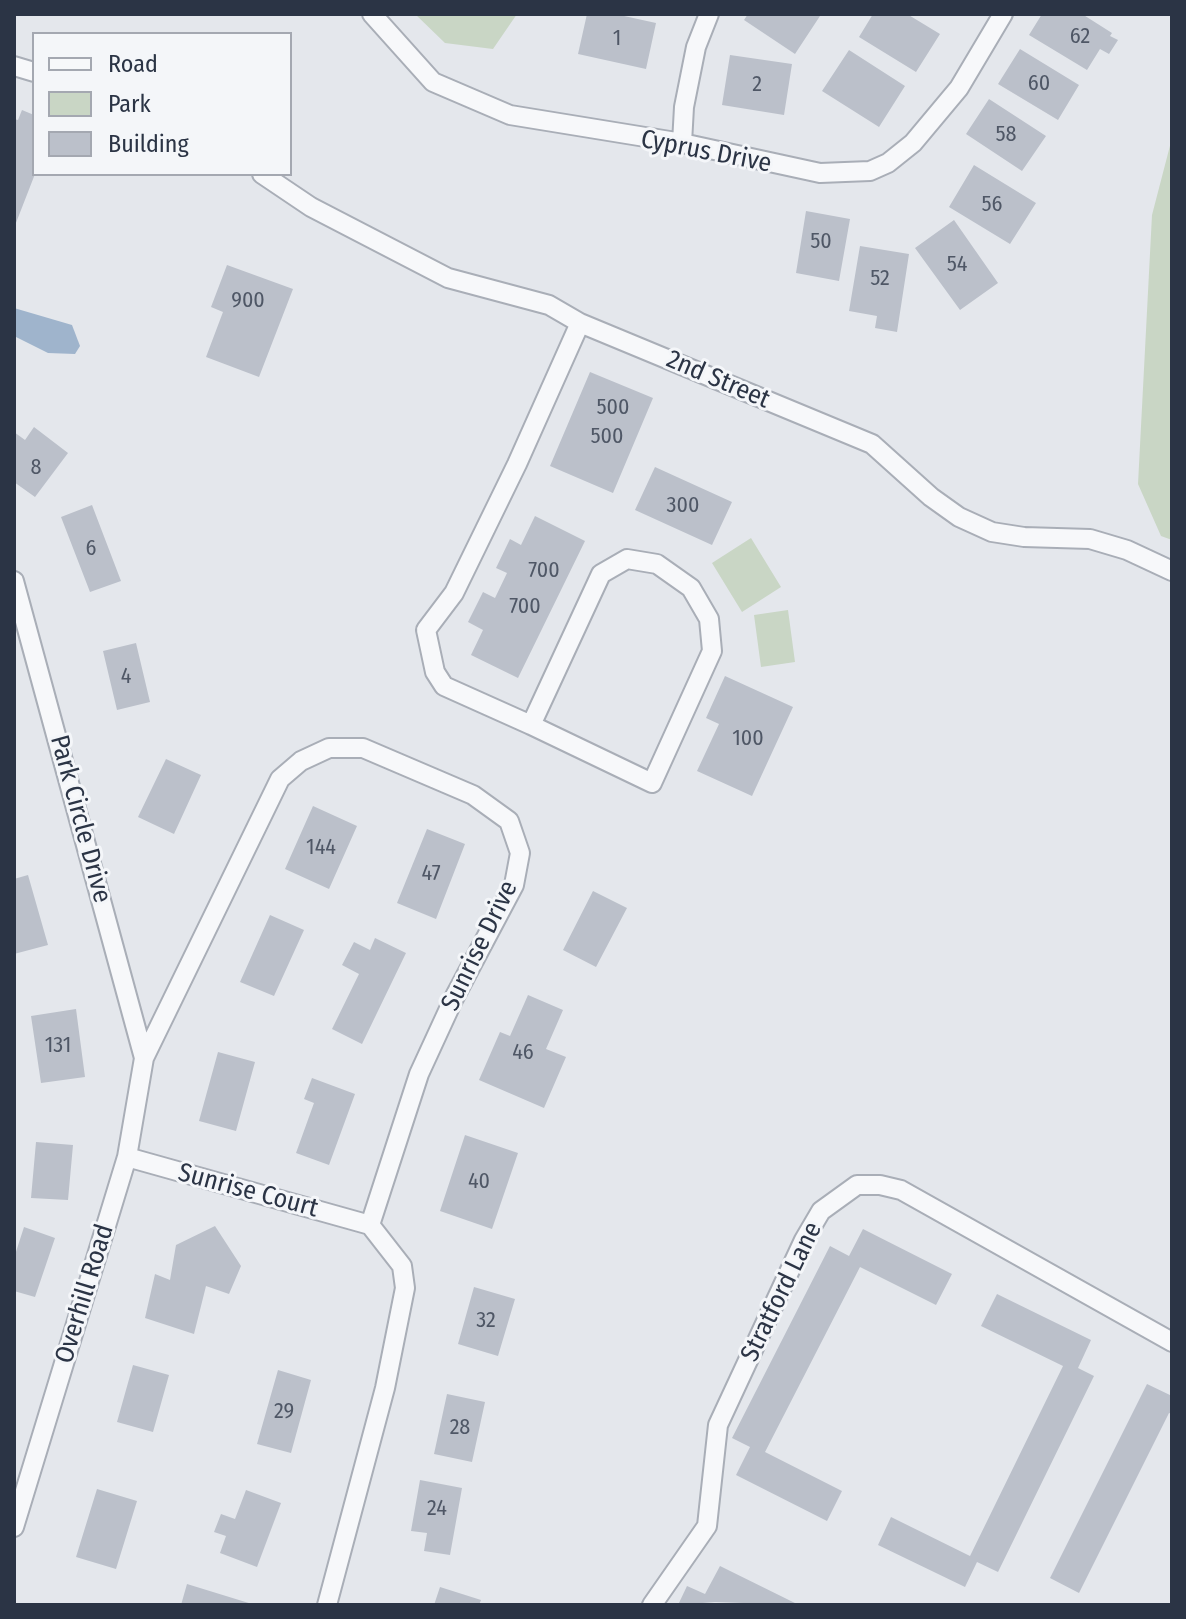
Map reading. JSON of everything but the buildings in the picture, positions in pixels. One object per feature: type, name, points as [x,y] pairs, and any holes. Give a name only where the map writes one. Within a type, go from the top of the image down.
[{"type":"street","name":"Cyprus Drive","points":[[372,14],[433,82],[497,109],[575,128],[682,143],[820,173],[870,171],[888,163],[913,143],[959,88],[1003,14]]},
{"type":"street","points":[[682,143],[684,107],[696,47],[709,14]]},
{"type":"street","name":"2nd Street","points":[[265,176],[311,207],[448,278],[549,305],[580,323],[872,444],[931,497],[959,517],[992,532],[1024,537],[1090,539],[1127,550],[1172,571]]},
{"type":"street","points":[[531,725],[601,574],[627,559],[657,564],[691,588],[709,619],[712,651],[652,783],[444,686],[432,662],[426,630],[454,593],[517,464],[580,323]]},
{"type":"street","name":"Park Circle Drive","points":[[14,581],[144,1058]]},
{"type":"street","name":"Sunrise Drive","points":[[144,1058],[280,779],[301,761],[329,748],[363,748],[473,795],[509,821],[520,853],[514,885],[454,998],[419,1074],[370,1225]]},
{"type":"street","name":"Overhill Road","points":[[14,1527],[127,1157],[144,1058]]},
{"type":"street","name":"Sunrise Court","points":[[127,1157],[370,1225]]},
{"type":"street","name":"Stratford Lane","points":[[652,1605],[707,1526],[718,1425],[804,1240],[821,1211],[857,1185],[880,1185],[901,1190],[1172,1342]]},
{"type":"street","points":[[327,1605],[385,1388],[405,1288],[402,1266],[370,1225]]},
{"type":"green space","points":[[415,14],[517,14],[493,49],[445,43]]},
{"type":"green space","points":[[1172,138],[1172,540],[1161,536],[1138,484],[1152,215]]},
{"type":"green space","points":[[751,538],[781,587],[742,612],[712,563]]},
{"type":"green space","points":[[788,610],[795,662],[761,667],[754,615]]},
{"type":"water","points":[[14,308],[72,325],[80,346],[75,354],[48,353],[14,336]]}]
